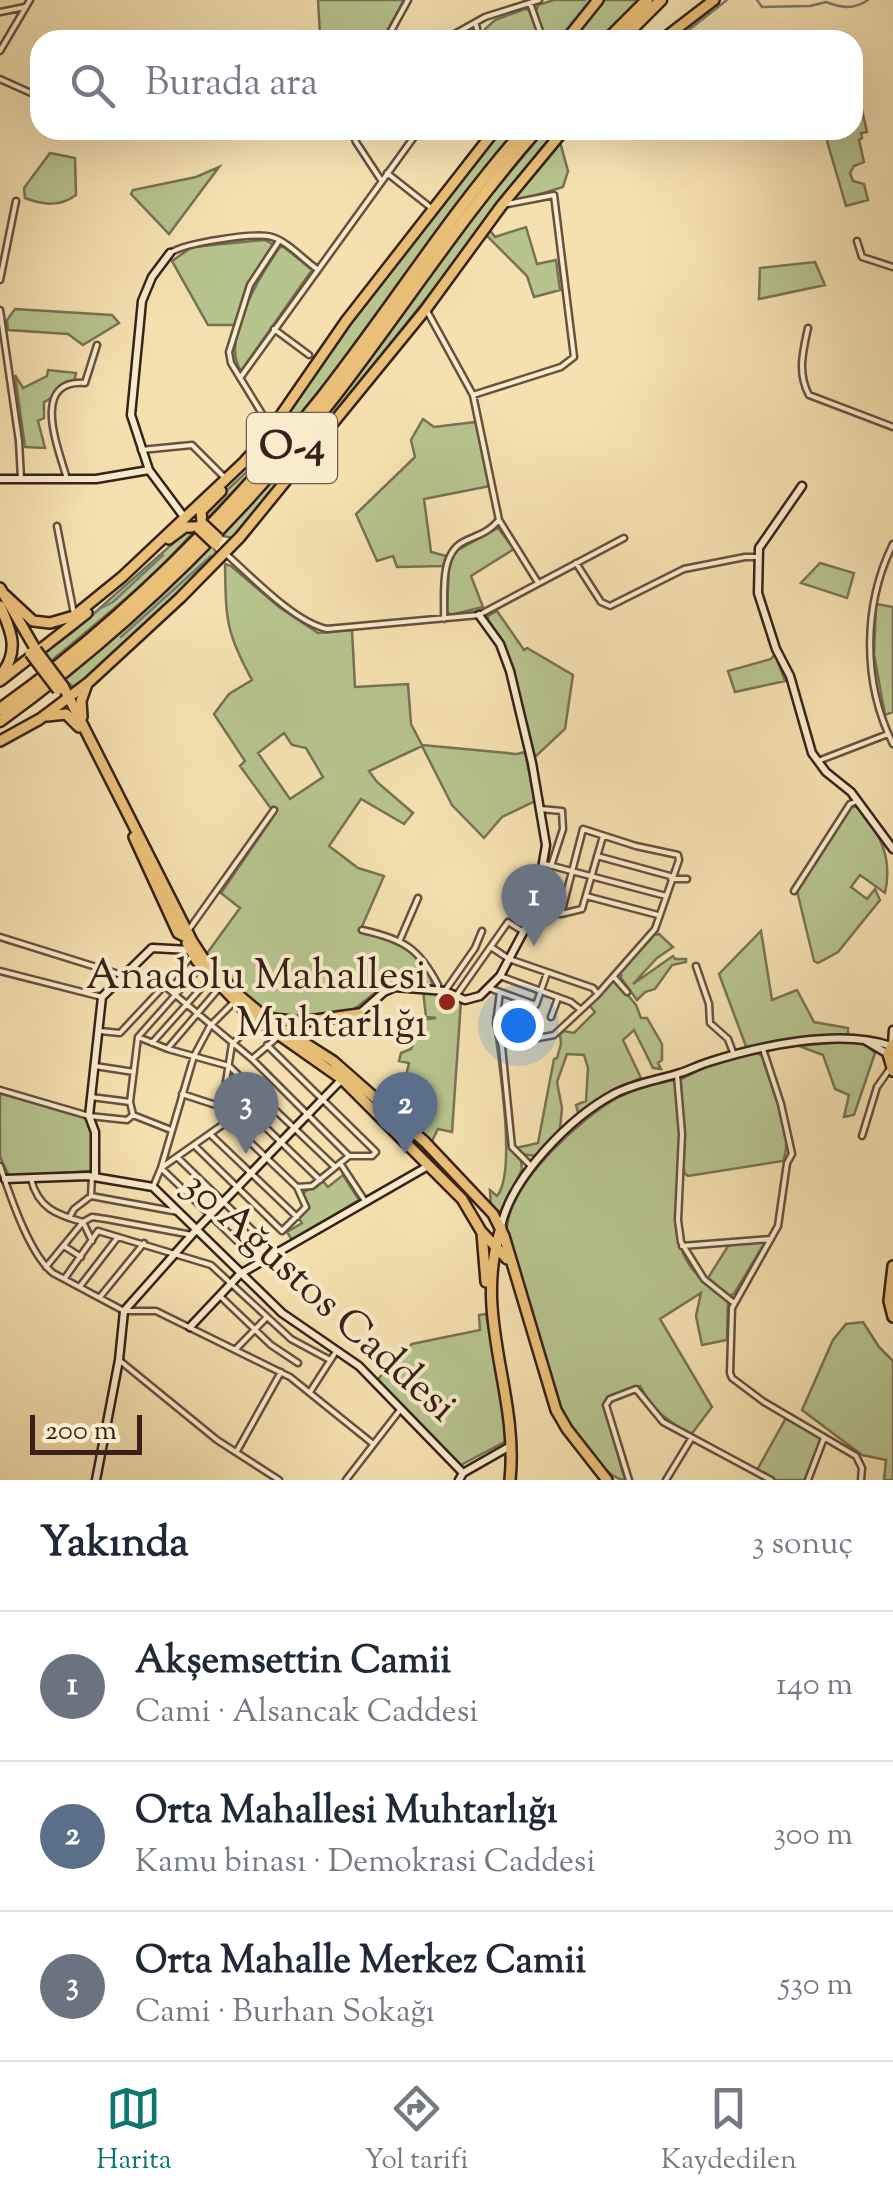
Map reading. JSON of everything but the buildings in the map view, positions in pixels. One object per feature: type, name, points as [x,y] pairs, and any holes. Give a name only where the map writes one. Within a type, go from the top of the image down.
[{"type":"highway","points":[[618,30],[647,0]]},
{"type":"highway","points":[[631,30],[662,0]]},
{"type":"highway","name":"O-4","points":[[0,709],[138,595],[224,511],[323,396],[448,224],[516,140]]},
{"type":"highway","name":"O-4","points":[[0,721],[142,605],[242,504],[329,403],[460,224],[529,140]]},
{"type":"main road","points":[[574,30],[598,0]]},
{"type":"main road","points":[[675,30],[714,0]]},
{"type":"main road","points":[[1,597],[33,621],[50,623],[74,616],[138,562],[254,452],[313,358],[487,140]]},
{"type":"main road","points":[[0,741],[40,719],[89,682],[214,566],[426,309],[502,204],[556,140]]},
{"type":"main road","points":[[199,525],[201,511],[266,444],[313,358]]},
{"type":"main road","points":[[199,525],[217,541],[240,537]]},
{"type":"main road","points":[[0,678],[114,590],[181,529],[199,525]]},
{"type":"main road","points":[[214,566],[217,541]]},
{"type":"main road","points":[[114,590],[138,562]]},
{"type":"main road","points":[[0,678],[12,658],[14,642],[1,597]]},
{"type":"main road","points":[[1,597],[68,699],[134,837],[185,933],[205,961],[260,1017],[301,1022],[359,1014]]},
{"type":"main road","points":[[89,682],[81,701],[80,724],[201,966],[234,1002],[260,1017],[342,1080],[467,1205],[490,1234],[508,1262],[554,1418],[603,1480]]},
{"type":"main road","points":[[40,719],[62,713],[80,724]]},
{"type":"main road","points":[[359,1014],[350,1020],[299,1026],[296,1032],[425,1142],[454,1176]]},
{"type":"main road","points":[[287,1037],[292,1026],[301,1022]]},
{"type":"main road","points":[[287,1037],[310,1045]]},
{"type":"main road","points":[[340,1067],[342,1080]]},
{"type":"main road","points":[[428,1166],[441,1166],[498,1215]]},
{"type":"main road","points":[[498,1215],[490,1234],[490,1310],[513,1444],[510,1480]]},
{"type":"main road","points":[[498,1215],[481,1218],[559,1417],[603,1480]]},
{"type":"main road","points":[[490,1234],[490,1310]]},
{"type":"main road","points":[[492,1262],[500,1257],[508,1262]]},
{"type":"main road","points":[[893,1266],[889,1301],[893,1316]]},
{"type":"street","points":[[0,51],[30,0]]},
{"type":"street","points":[[392,30],[408,0]]},
{"type":"street","points":[[463,30],[485,17],[539,0]]},
{"type":"street","points":[[530,3],[539,30]]},
{"type":"street","points":[[0,12],[26,8]]},
{"type":"street","points":[[475,24],[477,30]]},
{"type":"street","points":[[0,78],[30,92]]},
{"type":"street","points":[[355,140],[381,180]]},
{"type":"street","points":[[240,378],[411,140]]},
{"type":"street","points":[[386,173],[434,210]]},
{"type":"street","points":[[473,395],[553,370],[574,357],[554,195],[502,204]]},
{"type":"street","points":[[0,280],[16,202]]},
{"type":"street","points":[[184,517],[149,470],[130,416],[140,309],[149,282],[170,253],[194,243],[266,236],[279,240],[317,270]]},
{"type":"street","points":[[272,428],[229,360],[249,288],[279,240]]},
{"type":"street","points":[[857,241],[862,256],[893,267]]},
{"type":"street","points":[[426,309],[473,395],[499,520],[537,581]]},
{"type":"street","points":[[0,310],[20,441],[21,478]]},
{"type":"street","points":[[808,328],[802,381],[809,395],[893,426]]},
{"type":"street","points":[[274,329],[313,358]]},
{"type":"street","points":[[68,480],[51,407],[60,389],[71,383],[84,383],[97,344]]},
{"type":"street","points":[[141,450],[192,445],[226,478]]},
{"type":"street","points":[[0,478],[96,479],[149,470]]},
{"type":"street","points":[[802,486],[759,548],[758,593],[790,676],[807,740],[818,762],[858,801],[893,849]]},
{"type":"street","points":[[444,619],[450,556],[458,545],[487,532],[499,520]]},
{"type":"street","points":[[57,526],[74,616]]},
{"type":"street","points":[[225,553],[285,605],[323,629],[479,615],[624,538]]},
{"type":"street","points":[[893,544],[879,576],[870,634],[875,691],[893,744]]},
{"type":"street","points":[[576,562],[601,602],[610,606],[684,569],[758,557]]},
{"type":"street","points":[[479,615],[500,644],[510,671],[548,865]]},
{"type":"street","points":[[818,762],[888,734]]},
{"type":"street","points":[[794,891],[850,804],[858,801]]},
{"type":"street","points":[[359,1014],[389,988],[441,991],[465,1000],[480,996],[500,976],[535,910],[563,829],[562,811],[540,809]]},
{"type":"street","points":[[185,933],[274,810]]},
{"type":"street","points":[[502,1045],[554,1035],[614,977],[654,929],[678,854],[584,829],[561,914]]},
{"type":"street","points":[[535,910],[561,914],[582,909],[604,836]]},
{"type":"street","points":[[598,856],[687,880]]},
{"type":"street","points":[[548,865],[666,896]]},
{"type":"street","points":[[586,896],[660,916]]},
{"type":"street","points":[[400,942],[418,898]]},
{"type":"street","points":[[456,996],[508,922],[524,932]]},
{"type":"street","points":[[362,930],[385,935],[424,958],[441,991]]},
{"type":"street","points":[[441,991],[475,948],[482,932]]},
{"type":"street","points":[[0,936],[125,976]]},
{"type":"street","points":[[491,947],[510,959],[593,988],[598,994]]},
{"type":"street","points":[[91,1196],[95,1132],[89,1116],[102,997],[152,948],[192,952]]},
{"type":"street","points":[[100,1031],[120,1033],[166,987],[192,952]]},
{"type":"street","points":[[133,1114],[130,1102],[138,1037],[201,966]]},
{"type":"street","points":[[696,966],[709,1004],[710,1023],[728,1038],[734,1055]]},
{"type":"street","points":[[0,971],[102,997]]},
{"type":"street","points":[[489,988],[536,1006],[548,973]]},
{"type":"street","points":[[500,976],[581,1010]]},
{"type":"street","points":[[152,1043],[210,977]]},
{"type":"street","points":[[614,977],[626,992]]},
{"type":"street","points":[[166,987],[252,1059],[349,1156]]},
{"type":"street","points":[[168,1049],[220,987]]},
{"type":"street","points":[[500,992],[496,1023],[502,1045],[512,1148],[532,1167]]},
{"type":"street","points":[[551,1017],[558,998]]},
{"type":"street","points":[[153,1188],[194,1056],[210,1026],[234,1002]]},
{"type":"street","points":[[196,1146],[282,1231],[306,1207],[297,1187],[228,1120],[225,1088],[232,1044],[260,1017]]},
{"type":"street","points":[[862,1136],[891,1056],[893,1030]]},
{"type":"street","points":[[138,1037],[230,1066],[338,1165],[366,1202]]},
{"type":"street","points":[[252,1059],[267,1045],[287,1037]]},
{"type":"street","points":[[498,1215],[532,1167],[572,1124],[607,1098],[641,1083],[780,1044],[872,1039],[891,1056]]},
{"type":"street","points":[[267,1045],[376,1152],[372,1156],[349,1156],[308,1188],[297,1187]]},
{"type":"street","points":[[763,1049],[792,1154],[787,1163],[778,1226],[734,1304],[730,1329],[732,1378],[859,1460],[861,1480]]},
{"type":"street","points":[[95,1066],[134,1072]]},
{"type":"street","points":[[677,1074],[682,1145],[678,1227],[682,1246],[704,1279],[734,1304]]},
{"type":"street","points":[[96,1480],[119,1360],[124,1311],[342,1080]]},
{"type":"street","points":[[225,1088],[320,1180]]},
{"type":"street","points":[[0,1090],[89,1116],[127,1120],[133,1114]]},
{"type":"street","points":[[182,1094],[227,1109]]},
{"type":"street","points":[[91,1097],[130,1102]]},
{"type":"street","points":[[133,1114],[171,1130]]},
{"type":"street","points":[[161,1168],[228,1120]]},
{"type":"street","points":[[211,1134],[297,1218]]},
{"type":"street","points":[[177,1157],[277,1254]]},
{"type":"street","points":[[0,1166],[20,1222],[46,1267],[124,1311],[156,1311],[280,1372],[372,1444]]},
{"type":"street","points":[[190,1328],[240,1274],[428,1166]]},
{"type":"street","points":[[161,1168],[260,1263]]},
{"type":"street","name":"30 Ağustos Caddesi","points":[[5,1179],[94,1176],[153,1188],[194,1233],[282,1313],[354,1361],[461,1477]]},
{"type":"street","points":[[30,1178],[33,1189],[53,1214],[83,1222],[92,1241]]},
{"type":"street","points":[[69,1218],[74,1208],[91,1196],[178,1212]]},
{"type":"street","points":[[46,1267],[83,1222],[92,1217],[194,1233]]},
{"type":"street","points":[[65,1278],[98,1232],[176,1252],[210,1265],[291,1339],[330,1360]]},
{"type":"street","points":[[80,1287],[118,1237]]},
{"type":"street","points":[[682,1246],[771,1238]]},
{"type":"street","points":[[100,1297],[144,1243]]},
{"type":"street","points":[[64,1246],[81,1257]]},
{"type":"street","points":[[220,1296],[298,1363]]},
{"type":"street","points":[[235,1350],[266,1318]]},
{"type":"street","points":[[310,1393],[337,1350]]},
{"type":"street","points":[[119,1360],[236,1453],[279,1480]]},
{"type":"street","points":[[236,1453],[280,1372]]},
{"type":"street","points":[[629,1480],[606,1406],[610,1399],[636,1389],[663,1422],[771,1480]]},
{"type":"street","points":[[346,1480],[400,1410]]},
{"type":"street","points":[[808,1480],[825,1436]]},
{"type":"street","points":[[666,1480],[692,1440]]},
{"type":"street","points":[[461,1477],[513,1444]]},
{"type":"green space","points":[[318,0],[404,0],[388,30],[320,30]]},
{"type":"green space","points":[[554,0],[591,0],[568,30],[542,30],[535,14],[538,5]]},
{"type":"green space","points":[[603,0],[640,0],[610,30],[579,30]]},
{"type":"green space","points":[[525,9],[537,30],[485,30],[495,20]]},
{"type":"green space","points":[[493,140],[510,140],[275,447],[206,520],[205,511],[255,464],[328,353]]},
{"type":"green space","points":[[537,140],[552,140],[240,533],[232,538],[219,535],[323,419],[458,235]]},
{"type":"green space","points":[[859,140],[864,162],[854,166],[850,173],[853,181],[864,184],[868,200],[846,206],[827,141]]},
{"type":"green space","points":[[560,142],[568,171],[563,187],[514,202],[512,199]]},
{"type":"green space","points":[[50,153],[75,158],[76,195],[51,204],[25,198],[24,188]]},
{"type":"green space","points":[[219,167],[169,234],[131,194],[133,190],[196,177]]},
{"type":"green space","points":[[526,227],[537,264],[556,260],[560,290],[534,297],[527,276],[485,234],[489,229],[495,237]]},
{"type":"green space","points":[[265,240],[274,245],[246,288],[235,325],[208,325],[172,261],[192,247]]},
{"type":"green space","points":[[280,247],[312,270],[241,371],[236,358],[239,325],[254,290]]},
{"type":"green space","points":[[815,262],[825,285],[759,299],[760,268]]},
{"type":"green space","points":[[15,309],[112,315],[119,323],[83,345],[68,334],[8,330],[7,320]]},
{"type":"green space","points":[[48,370],[76,373],[74,382],[64,385],[44,402],[44,418],[38,421],[45,448],[25,447],[15,375],[23,388],[47,376]]},
{"type":"green space","points":[[423,419],[434,427],[476,422],[490,486],[424,499],[431,552],[446,556],[443,566],[397,567],[393,556],[377,561],[356,514],[415,457],[411,440]]},
{"type":"green space","points":[[498,528],[514,549],[471,576],[483,607],[450,615],[449,565],[456,551]]},
{"type":"green space","points":[[188,530],[194,531],[107,615],[51,661],[43,654],[74,631]]},
{"type":"green space","points":[[211,545],[216,552],[212,562],[75,688],[63,679]]},
{"type":"green space","points":[[820,563],[854,573],[847,598],[801,583]]},
{"type":"green space","points":[[225,564],[318,633],[352,630],[355,687],[408,684],[411,724],[422,745],[525,752],[535,801],[502,817],[484,838],[452,805],[422,746],[369,771],[413,813],[404,824],[361,799],[329,846],[358,868],[384,876],[360,931],[405,948],[422,964],[433,986],[388,983],[349,1013],[297,1018],[263,1010],[205,956],[240,908],[221,893],[275,814],[240,766],[245,761],[214,714],[229,694],[252,680],[232,636]],"holes":[[[284,733],[292,745],[306,748],[323,777],[290,799],[258,753]]]},
{"type":"green space","points":[[876,604],[893,607],[893,712],[885,715],[874,654]]},
{"type":"green space","points":[[497,611],[524,650],[527,648],[573,675],[565,729],[535,757],[512,669],[488,620]]},
{"type":"green space","points":[[775,654],[785,681],[735,692],[728,671],[771,659]]},
{"type":"green space","points":[[857,806],[883,846],[887,868],[885,893],[860,875],[851,887],[867,899],[875,889],[880,900],[838,952],[818,963],[814,961],[797,891],[850,808]]},
{"type":"green space","points":[[761,931],[772,1000],[797,990],[814,1022],[848,1028],[848,1034],[780,1041],[747,1049],[719,974]]},
{"type":"green space","points":[[659,934],[673,947],[633,984],[673,956],[686,962],[672,965],[655,989],[637,1000],[621,972]]},
{"type":"green space","points":[[616,981],[636,1005],[641,1018],[647,1018],[662,1044],[662,1060],[658,1063],[661,1069],[653,1068],[634,1030],[623,1040],[641,1078],[612,1090],[579,1116],[576,1105],[586,1101],[588,1068],[584,1055],[567,1054],[557,1082],[562,1108],[560,1129],[536,1156],[521,1154],[516,1148],[538,1143],[560,1034],[574,1033],[595,1012],[589,1005]]},
{"type":"green space","points":[[423,990],[461,1001],[452,1132],[438,1129],[431,1143],[401,1117],[408,1119],[410,1107],[404,1105],[407,1090],[403,1089],[409,1063],[399,1061],[401,1053],[411,1049],[421,1020],[436,1018],[426,1017]]},
{"type":"green space","points":[[493,1016],[511,1148],[521,1160],[522,1169],[501,1212],[491,1207],[490,1190],[497,1196],[506,1162]]},
{"type":"green space","points":[[865,1043],[875,1053],[854,1115],[844,1117],[849,1095],[835,1089],[823,1055],[799,1046]]},
{"type":"green space","points":[[757,1053],[762,1056],[784,1123],[783,1161],[688,1176],[684,1173],[680,1080],[713,1063]]},
{"type":"green space","points":[[669,1079],[676,1082],[680,1128],[677,1232],[690,1266],[728,1301],[727,1340],[702,1345],[696,1316],[701,1293],[660,1319],[712,1407],[690,1436],[654,1409],[640,1386],[607,1397],[604,1406],[625,1480],[600,1465],[564,1417],[507,1227],[511,1209],[534,1171],[568,1135],[619,1097]]},
{"type":"green space","points":[[0,1093],[87,1118],[94,1132],[93,1171],[9,1176],[0,1157]]},
{"type":"green space","points":[[343,1175],[359,1200],[292,1240],[287,1232],[302,1223],[298,1217],[309,1208],[303,1193],[323,1181],[328,1187]]},
{"type":"green space","points":[[762,1242],[734,1294],[728,1296],[708,1278],[730,1243]]},
{"type":"green space","points":[[486,1314],[510,1439],[459,1466],[377,1380],[412,1344],[480,1330],[479,1315]]},
{"type":"green space","points":[[863,1322],[893,1361],[893,1480],[884,1480],[886,1460],[862,1455],[802,1410],[833,1340],[846,1324]]},
{"type":"green space","points":[[786,1418],[822,1437],[805,1480],[776,1480],[757,1470]]},
{"type":"waterway","points":[[566,30],[589,0]]},
{"type":"waterway","points":[[689,30],[727,0]]},
{"type":"waterway","points":[[757,0],[762,7],[826,2],[847,7],[868,0]]},
{"type":"waterway","points":[[64,638],[113,602],[163,555]]},
{"type":"waterway","points":[[121,637],[211,556]]},
{"type":"place","name":"Akşemsettin Camii","points":[[534,946]]},
{"type":"place","name":"Anadolu Mahallesi Muhtarlığı","points":[[447,1002]]},
{"type":"place","name":"Orta Mahalle Merkez Camii","points":[[246,1154]]},
{"type":"place","name":"Orta Mahallesi Muhtarlığı","points":[[405,1154]]}]
